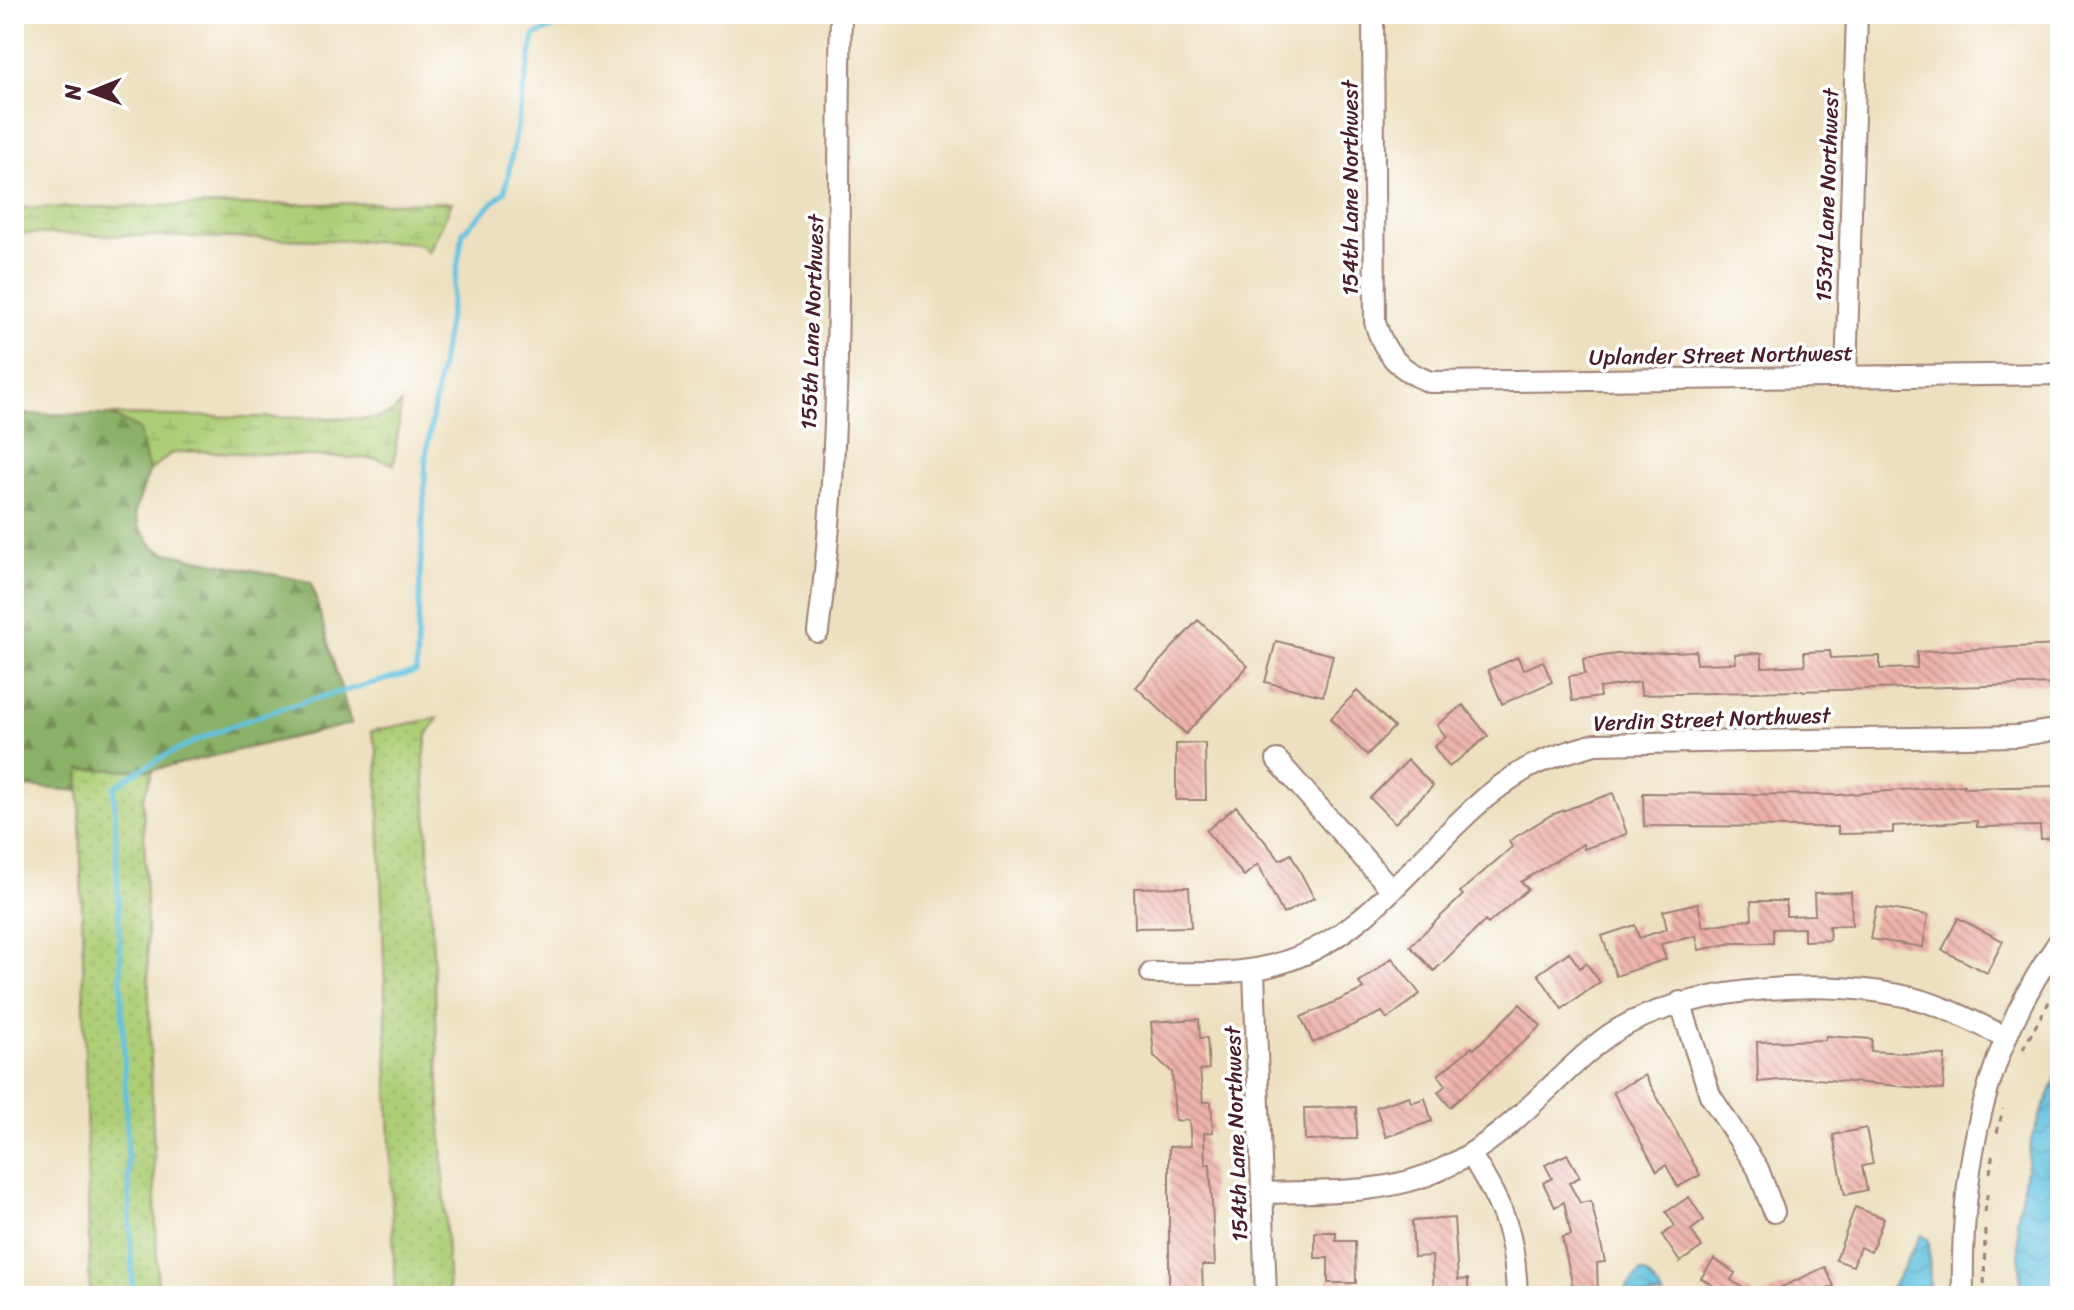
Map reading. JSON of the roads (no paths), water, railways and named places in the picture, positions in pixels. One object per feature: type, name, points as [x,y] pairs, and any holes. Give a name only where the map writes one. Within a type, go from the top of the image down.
[{"type":"street","name":"155th Lane Northwest","points":[[818,632],[825,581],[837,371],[841,14]]},
{"type":"street","name":"154th Lane Northwest","points":[[1373,14],[1375,322],[1382,345],[1391,358]]},
{"type":"street","name":"153rd Lane Northwest","points":[[1846,377],[1857,14]]},
{"type":"street","name":"Uplander Street Northwest","points":[[1391,358],[1409,374],[1430,382],[2060,374]]},
{"type":"street","name":"Verdin Street Northwest","points":[[1151,973],[1254,971],[1318,948],[1347,929],[1460,823],[1524,770],[1555,755],[1595,744],[2017,736],[2060,729]]},
{"type":"street","points":[[1277,760],[1392,890]]},
{"type":"street","points":[[1963,1296],[1961,1227],[1975,1130],[2005,1037],[2025,995],[2060,940]]},
{"type":"street","name":"154th Lane Northwest","points":[[1254,971],[1266,1296]]},
{"type":"street","points":[[1264,1193],[1381,1188],[1439,1171],[1471,1155],[1504,1130],[1602,1041],[1631,1021],[1680,1002],[1717,994],[1769,990],[1877,991],[1943,1009],[2005,1037]]},
{"type":"street","points":[[1680,1002],[1710,1095],[1758,1169],[1774,1212]]},
{"type":"street","points":[[1471,1155],[1503,1211],[1513,1236],[1517,1296]]},
{"type":"water","points":[[2060,1067],[2060,1296],[2022,1296],[2017,1220],[2032,1137]]},
{"type":"water","points":[[1921,1235],[1929,1240],[1930,1296],[1887,1296]]},
{"type":"water","points":[[1641,1272],[1647,1274],[1664,1296],[1624,1296],[1627,1287]]},
{"type":"waterway","points":[[133,1296],[114,787],[149,765],[222,730],[298,704],[416,672],[426,455],[463,232],[505,191],[534,36],[583,14]]}]
